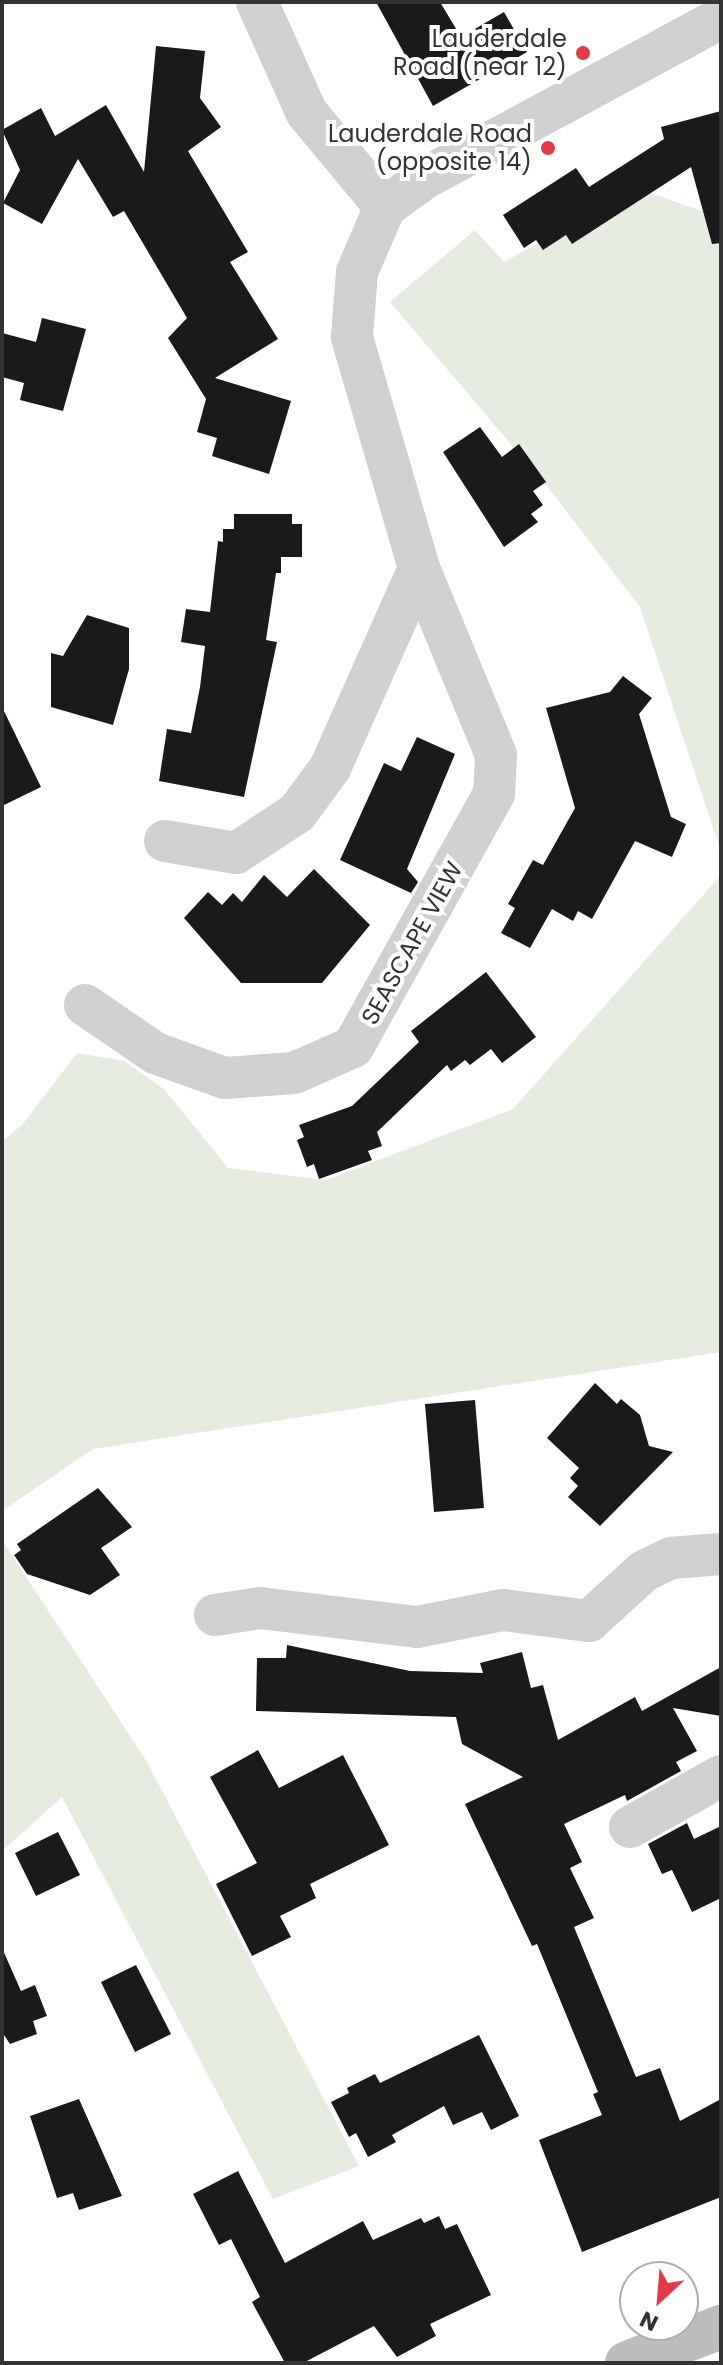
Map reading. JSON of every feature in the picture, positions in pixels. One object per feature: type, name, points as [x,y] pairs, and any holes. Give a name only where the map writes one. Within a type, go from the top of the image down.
[{"type":"street","points":[[257,2],[307,113],[385,207],[425,178],[721,18]]},
{"type":"street","name":"SEASCAPE VIEW","points":[[85,1005],[155,1053],[225,1078],[294,1073],[353,1047],[494,794],[496,755],[419,568],[352,337],[357,272],[385,207]]},
{"type":"street","points":[[165,841],[236,853],[297,813],[330,768],[419,568]]},
{"type":"street","points":[[215,1615],[260,1608],[417,1627],[503,1610],[589,1621],[658,1564],[671,1558],[721,1554]]},
{"type":"street","points":[[630,1827],[721,1776]]},
{"type":"street","points":[[627,2363],[721,2327]]},
{"type":"shaded area","points":[[639,189],[707,213],[721,210],[721,852],[640,607],[550,490],[390,302],[475,230],[504,262]]},
{"type":"shaded area","points":[[721,875],[721,1352],[93,1449],[2,1511],[2,1141],[22,1125],[77,1053],[124,1061],[164,1089],[228,1168],[326,1180],[513,1109]]},
{"type":"shaded area","points":[[2,1540],[147,1762],[359,2166],[273,2199],[62,1797],[2,1851]]},
{"type":"building","points":[[376,2],[440,2],[461,37],[504,12],[527,52],[433,106]]},
{"type":"building","points":[[156,46],[205,51],[200,98],[221,127],[188,151],[248,252],[230,262],[278,339],[215,378],[291,401],[269,474],[212,456],[217,438],[197,432],[206,399],[168,338],[187,318],[124,211],[113,217],[78,159],[42,224],[3,203],[20,170],[2,130],[41,108],[55,136],[106,105],[144,172]]},
{"type":"building","points":[[721,111],[721,243],[712,244],[691,167],[572,244],[566,235],[543,250],[536,240],[524,248],[503,215],[576,168],[589,187],[664,139],[661,127]]},
{"type":"building","points":[[42,318],[86,329],[63,411],[20,400],[24,383],[2,377],[2,333],[36,342]]},
{"type":"building","points":[[480,427],[502,457],[519,444],[546,482],[533,491],[543,505],[531,514],[538,522],[504,547],[443,452]]},
{"type":"building","points":[[234,514],[292,514],[292,524],[302,524],[302,557],[281,557],[281,573],[276,573],[266,640],[277,642],[244,797],[159,781],[167,729],[191,733],[200,687],[205,646],[181,642],[186,609],[210,612],[218,541],[223,542],[223,529],[234,529]]},
{"type":"building","points":[[87,615],[129,628],[129,669],[113,725],[51,707],[51,653],[63,656]]},
{"type":"building","points":[[623,676],[652,698],[639,714],[671,817],[686,824],[672,857],[635,841],[592,919],[578,911],[573,921],[552,909],[530,948],[501,933],[515,908],[508,904],[533,860],[543,865],[575,808],[546,708],[610,692]]},
{"type":"building","points":[[2,707],[41,787],[2,806]]},
{"type":"building","points":[[417,737],[455,754],[407,869],[418,882],[411,893],[340,860],[384,763],[401,771]]},
{"type":"building","points":[[314,869],[370,925],[322,983],[241,983],[184,918],[208,892],[222,905],[233,893],[242,902],[264,875],[287,897]]},
{"type":"building","points":[[486,972],[536,1037],[502,1063],[491,1049],[470,1065],[465,1060],[451,1071],[447,1065],[377,1132],[382,1146],[368,1151],[372,1160],[319,1179],[314,1164],[307,1167],[297,1140],[304,1137],[299,1125],[352,1106],[419,1042],[411,1031]]},
{"type":"building","points":[[595,1383],[617,1404],[621,1399],[640,1415],[649,1446],[673,1452],[600,1526],[568,1497],[578,1486],[570,1478],[579,1468],[547,1438]]},
{"type":"building","points":[[475,1400],[484,1508],[434,1512],[425,1404]]},
{"type":"building","points":[[98,1488],[132,1527],[101,1548],[120,1575],[90,1595],[27,1574],[14,1555],[21,1550],[17,1544]]},
{"type":"building","points":[[287,1645],[410,1671],[483,1673],[480,1663],[522,1652],[531,1688],[543,1685],[558,1740],[635,1697],[642,1711],[721,1667],[721,1716],[673,1708],[697,1751],[676,1762],[681,1771],[627,1801],[625,1795],[564,1824],[582,1862],[570,1868],[594,1918],[574,1927],[636,2077],[660,2068],[680,2121],[721,2099],[721,2197],[582,2252],[539,2140],[602,2115],[593,2094],[598,2092],[537,1944],[532,1946],[465,1804],[523,1777],[462,1744],[456,1717],[256,1711],[257,1658],[286,1658]]},
{"type":"building","points":[[258,1750],[279,1788],[343,1755],[389,1845],[310,1884],[316,1898],[280,1916],[291,1937],[252,1956],[216,1884],[257,1863],[210,1777]]},
{"type":"building","points":[[687,1823],[694,1839],[721,1826],[721,1898],[692,1912],[672,1870],[662,1874],[648,1844]]},
{"type":"building","points":[[58,1832],[80,1875],[36,1896],[15,1853]]},
{"type":"building","points":[[2,1948],[21,1991],[35,1985],[47,2016],[33,2021],[37,2034],[10,2044],[2,2032]]},
{"type":"building","points":[[136,1965],[171,2034],[135,2052],[101,1982]]},
{"type":"building","points":[[479,2035],[519,2116],[491,2130],[482,2112],[453,2125],[444,2106],[392,2135],[396,2142],[368,2157],[356,2133],[349,2137],[331,2102],[349,2093],[347,2088],[375,2074],[380,2083]]},
{"type":"building","points":[[79,2099],[122,2196],[79,2210],[73,2193],[57,2198],[30,2116]]},
{"type":"building","points":[[238,2171],[285,2263],[363,2221],[373,2240],[421,2218],[424,2223],[439,2216],[445,2229],[457,2224],[491,2295],[430,2324],[436,2336],[397,2357],[374,2326],[303,2363],[285,2363],[252,2302],[260,2297],[231,2239],[219,2245],[193,2194]]},
{"type":"place","name":"Lauderdale Road (near 12)","points":[[583,53]]},
{"type":"place","name":"Lauderdale Road (opposite 14)","points":[[548,148]]}]
